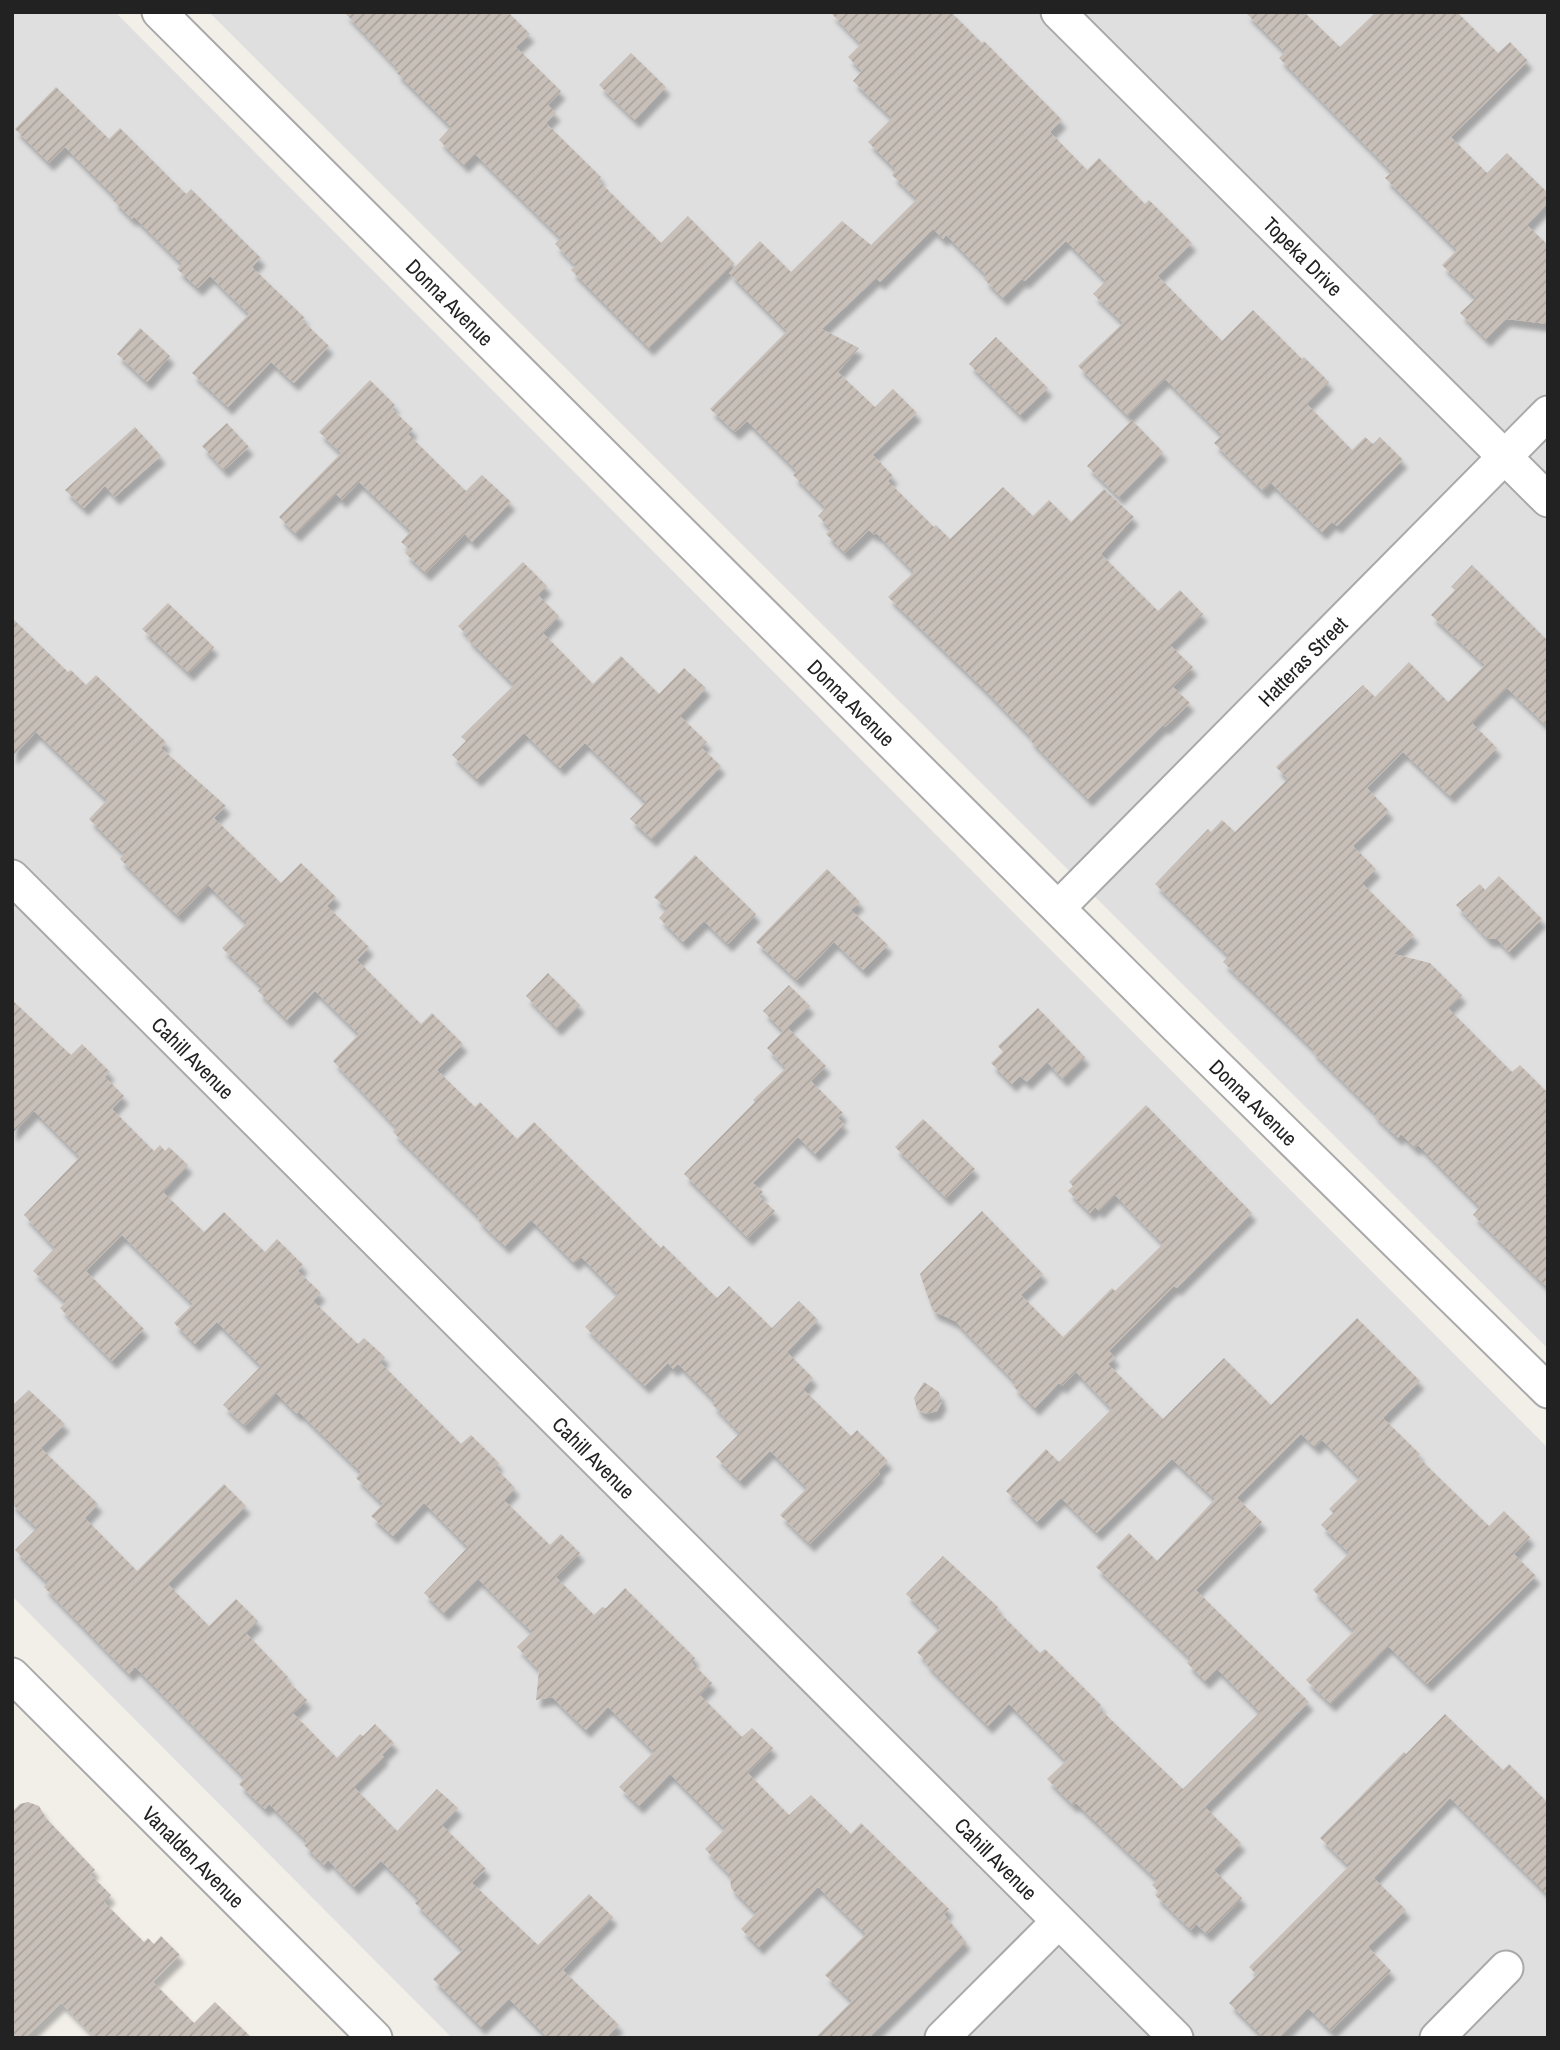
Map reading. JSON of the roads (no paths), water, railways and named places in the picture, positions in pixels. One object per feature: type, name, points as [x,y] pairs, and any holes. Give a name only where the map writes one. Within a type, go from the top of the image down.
[{"type":"street","name":"Donna Avenue","points":[[159,12],[1186,1036],[1548,1391]]},
{"type":"street","name":"Topeka Drive","points":[[1058,12],[1548,500]]},
{"type":"street","name":"Hatteras Street","points":[[1059,907],[1548,413]]},
{"type":"street","name":"Cahill Avenue","points":[[12,877],[1176,2038]]},
{"type":"street","name":"Vanalden Avenue","points":[[12,1675],[375,2038]]},
{"type":"street","points":[[942,2038],[1058,1922]]},
{"type":"street","points":[[1437,2038],[1506,1968]]}]
